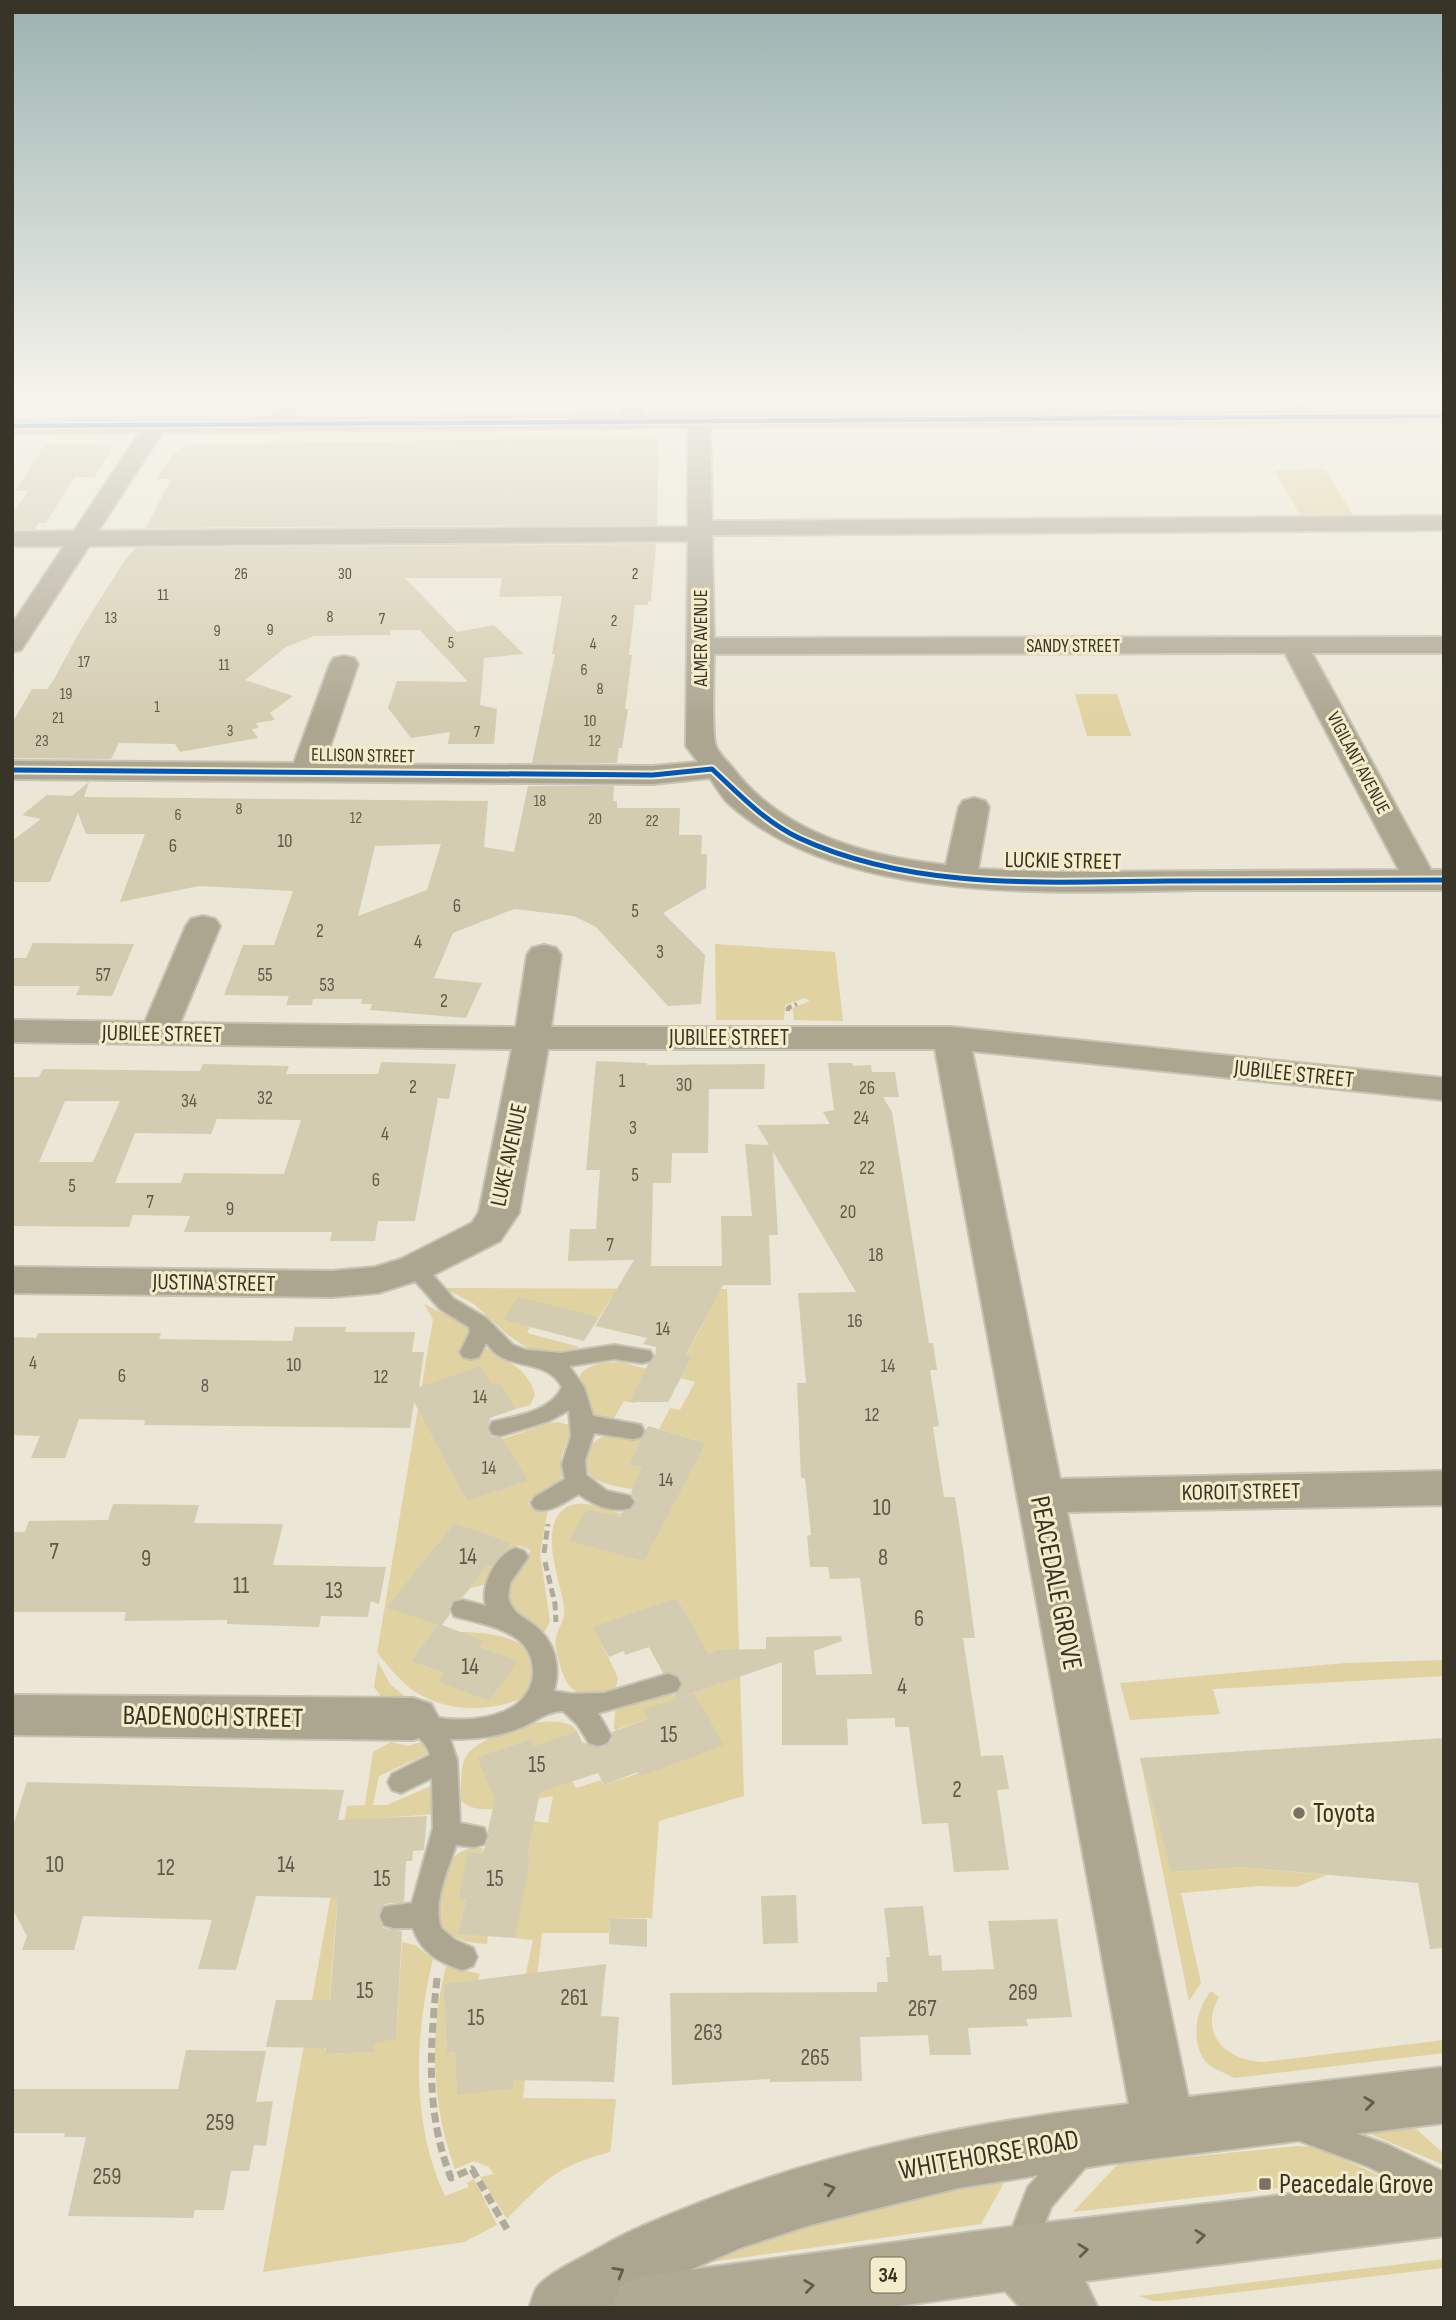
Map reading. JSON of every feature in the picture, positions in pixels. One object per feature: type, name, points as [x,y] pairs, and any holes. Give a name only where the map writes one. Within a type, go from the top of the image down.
[{"type":"main road","name":"34","points":[[644,2308],[755,2301],[1017,2258],[1444,2206]]},
{"type":"main road","points":[[1017,2258],[1066,2308]]},
{"type":"street","points":[[12,644],[101,509]]},
{"type":"street","name":"ALMER AVENUE","points":[[699,509],[701,746],[712,769]]},
{"type":"street","points":[[12,539],[1444,523]]},
{"type":"street","name":"SANDY STREET","points":[[701,646],[1444,645]]},
{"type":"street","name":"VIGILANT AVENUE","points":[[1295,646],[1432,880]]},
{"type":"street","points":[[306,772],[344,664]]},
{"type":"street","name":"ELLISON STREET","points":[[12,769],[653,775],[712,769]]},
{"type":"street","name":"LUCKIE STREET","points":[[712,769],[770,822],[798,838],[855,860],[911,871],[960,877],[1076,882],[1432,880]]},
{"type":"street","points":[[960,877],[974,807]]},
{"type":"street","points":[[158,1034],[203,926]]},
{"type":"street","name":"LUKE AVENUE","points":[[415,1268],[486,1232],[499,1213],[532,1038],[544,955]]},
{"type":"street","name":"JUBILEE STREET","points":[[12,1031],[532,1038],[951,1038],[1444,1089]]},
{"type":"street","name":"PEACEDALE GROVE","points":[[951,1038],[1164,2127]]},
{"type":"street","name":"JUSTINA STREET","points":[[12,1280],[332,1284],[378,1280],[415,1268]]},
{"type":"street","name":"KOROIT STREET","points":[[1039,1496],[1444,1488]]},
{"type":"street","name":"BADENOCH STREET","points":[[12,1715],[421,1723]]},
{"type":"street","name":"WHITEHORSE ROAD","points":[[561,2308],[620,2271],[666,2247],[763,2208],[870,2177],[976,2154],[1164,2127],[1444,2095]]},
{"type":"lane","points":[[415,1268],[447,1304],[479,1323],[505,1350],[541,1360],[555,1366],[566,1376],[580,1418],[582,1439],[572,1457],[560,1492],[622,1502]]},
{"type":"lane","points":[[471,1352],[481,1332],[479,1323]]},
{"type":"lane","points":[[541,1360],[582,1358],[614,1352],[642,1356]]},
{"type":"lane","points":[[499,1428],[562,1405],[570,1397],[572,1389]]},
{"type":"lane","points":[[580,1418],[588,1425],[600,1428],[633,1431]]},
{"type":"lane","points":[[510,1624],[495,1602],[494,1590],[516,1557]]},
{"type":"lane","points":[[463,1609],[510,1624],[528,1633],[541,1650],[546,1668],[543,1687],[532,1709]]},
{"type":"lane","points":[[421,1723],[472,1728],[499,1724],[545,1702],[604,1703],[668,1684]]},
{"type":"lane","points":[[575,1703],[586,1713],[598,1736]]},
{"type":"lane","points":[[421,1723],[439,1741],[444,1760],[447,1805],[445,1833],[428,1888],[424,1915],[431,1939],[451,1951]]},
{"type":"lane","points":[[401,1782],[444,1760]]},
{"type":"lane","points":[[445,1833],[474,1836]]},
{"type":"lane","points":[[394,1916],[424,1915]]},
{"type":"lane","points":[[1264,2117],[1335,2138],[1412,2170],[1444,2189]]},
{"type":"lane","points":[[1017,2258],[1039,2198],[1091,2138]]},
{"type":"path","points":[[541,1650],[556,1622],[544,1552],[548,1520],[560,1492]]},
{"type":"path","points":[[451,1951],[428,2080],[439,2154],[451,2178],[472,2169],[507,2229]]},
{"type":"shaded area","points":[[1297,509],[1350,509],[1353,515],[1300,515]]},
{"type":"shaded area","points":[[1075,694],[1117,694],[1131,736],[1087,736]]},
{"type":"shaded area","points":[[715,944],[835,952],[843,1021],[794,1020],[793,1008],[810,1001],[805,998],[785,1005],[784,1020],[716,1020]]},
{"type":"shaded area","points":[[444,1288],[727,1289],[744,1796],[659,1821],[652,1918],[610,1919],[609,1933],[542,1933],[523,2098],[616,2099],[611,2146],[610,2152],[576,2163],[552,2176],[507,2219],[480,2177],[494,2174],[489,2167],[474,2161],[455,2169],[437,2094],[437,2017],[446,1966],[480,1974],[478,1980],[443,1984],[447,2053],[455,2052],[457,2095],[504,1977],[525,1978],[533,1940],[514,1938],[531,1859],[527,1858],[534,1821],[548,1823],[553,1796],[493,1809],[470,1807],[461,1801],[463,1762],[472,1749],[485,1741],[519,1726],[537,1722],[568,1724],[577,1731],[534,1746],[531,1739],[477,1757],[572,1781],[576,1788],[601,1780],[604,1785],[723,1745],[694,1693],[729,1680],[713,1652],[709,1654],[677,1598],[594,1627],[618,1678],[616,1687],[606,1692],[588,1696],[574,1690],[564,1676],[555,1644],[564,1612],[553,1556],[553,1529],[556,1518],[564,1509],[577,1504],[592,1505],[621,1514],[619,1517],[587,1509],[570,1541],[644,1560],[706,1443],[659,1429],[670,1408],[680,1410],[695,1382],[681,1378],[692,1357],[657,1348],[687,1354],[706,1318],[612,1297],[599,1317],[518,1298],[503,1320],[530,1327],[527,1333],[580,1347],[555,1355],[533,1352],[508,1335],[474,1304]]},
{"type":"shaded area","points":[[424,1304],[466,1325],[469,1336],[460,1352],[474,1358],[484,1347],[500,1356],[528,1378],[535,1395],[530,1405],[516,1409],[499,1384],[455,1479],[467,1501],[527,1481],[497,1441],[549,1423],[558,1422],[569,1425],[572,1429],[561,1457],[562,1476],[558,1486],[546,1495],[530,1500],[528,1504],[534,1508],[548,1508],[540,1554],[550,1621],[543,1635],[520,1624],[505,1595],[512,1577],[531,1550],[517,1545],[487,1584],[470,1588],[487,1566],[492,1568],[510,1544],[454,1523],[437,1544],[401,1611],[437,1625],[411,1661],[444,1673],[439,1682],[489,1701],[517,1661],[480,1647],[483,1641],[459,1632],[497,1635],[521,1645],[530,1653],[535,1663],[536,1677],[532,1687],[526,1696],[498,1706],[467,1708],[424,1697],[398,1677],[377,1653],[433,1319]]},
{"type":"shaded area","points":[[622,1362],[653,1371],[635,1403],[624,1401],[611,1423],[597,1417],[591,1410],[579,1387],[579,1378],[588,1368],[596,1365]]},
{"type":"shaded area","points":[[609,1434],[643,1437],[629,1465],[651,1469],[640,1491],[597,1480],[587,1471],[585,1465],[586,1453],[600,1438]]},
{"type":"shaded area","points":[[1444,1660],[1444,1676],[1213,1689],[1220,1714],[1130,1720],[1120,1683],[1346,1663]]},
{"type":"shaded area","points":[[378,1662],[390,1684],[419,1708],[382,1698],[374,1687]]},
{"type":"shaded area","points":[[668,1694],[681,1697],[648,1719],[618,1729],[621,1740],[614,1728],[615,1711],[631,1702]]},
{"type":"shaded area","points":[[423,1741],[427,1754],[379,1776],[373,1805],[387,1805],[431,1786],[434,1814],[369,1819],[337,1907],[325,2054],[373,2052],[374,2041],[396,2039],[402,1942],[415,1945],[433,1959],[419,2049],[421,2109],[426,2139],[445,2196],[469,2187],[467,2183],[474,2179],[497,2225],[464,2242],[263,2272],[347,1806],[365,1805],[373,1752],[391,1742],[408,1746]]},
{"type":"shaded area","points":[[1140,1758],[1171,1872],[1242,1867],[1327,1875],[1296,1887],[1259,1886],[1181,1893],[1201,1983],[1189,2001]]},
{"type":"shaded area","points":[[483,1848],[482,1854],[469,1852],[458,1898],[466,1899],[458,1933],[488,1936],[487,1944],[452,1936],[444,1928],[439,1906],[451,1861],[465,1850]]},
{"type":"shaded area","points":[[1211,1991],[1219,1997],[1213,2010],[1214,2034],[1219,2043],[1238,2057],[1264,2062],[1444,2040],[1444,2053],[1234,2078],[1207,2064],[1200,2053],[1197,2025],[1202,2007]]},
{"type":"shaded area","points":[[1406,2120],[1444,2154],[1444,2165],[1344,2123]]},
{"type":"shaded area","points":[[1298,2146],[1317,2147],[1380,2176],[1073,2212],[1118,2164]]},
{"type":"shaded area","points":[[1006,2179],[981,2224],[660,2269],[822,2213]]},
{"type":"shaded area","points":[[1444,2259],[1444,2268],[1163,2301],[1139,2296]]},
{"type":"building","points":[[15,509],[55,509],[46,523],[38,523],[35,529],[12,529],[12,514]]},
{"type":"building","points":[[156,509],[657,509],[657,525],[146,528]]},
{"type":"building","points":[[656,544],[651,601],[648,601],[648,605],[635,605],[625,709],[628,709],[617,763],[532,763],[555,654],[552,654],[562,596],[499,597],[502,578],[405,578],[457,632],[494,625],[524,654],[484,658],[480,705],[497,709],[494,744],[448,744],[450,732],[411,738],[388,708],[397,681],[468,682],[420,630],[391,630],[390,635],[314,636],[286,647],[245,680],[293,696],[270,713],[275,720],[256,723],[259,728],[252,729],[258,738],[180,752],[175,744],[119,743],[111,759],[12,758],[12,723],[32,689],[47,689],[53,681],[80,631],[125,560],[136,548]]},
{"type":"building","points":[[89,782],[84,797],[488,801],[484,847],[514,852],[528,786],[614,786],[613,801],[617,801],[617,808],[680,808],[679,835],[702,835],[701,854],[707,854],[706,888],[663,913],[705,955],[701,1004],[668,1006],[596,927],[574,916],[514,909],[453,933],[434,978],[482,983],[466,1018],[370,1010],[372,1004],[361,1004],[362,999],[313,999],[312,1005],[286,1005],[289,996],[224,995],[243,945],[274,945],[293,891],[199,886],[120,902],[145,834],[86,834],[78,813],[50,882],[12,882],[12,841],[41,819],[22,815],[47,795],[72,796]],"holes":[[[441,844],[427,890],[358,916],[375,846]]]},
{"type":"building","points":[[33,943],[134,944],[112,996],[76,995],[80,986],[12,986],[12,958],[26,958]]},
{"type":"building","points":[[596,1061],[647,1065],[765,1064],[764,1089],[709,1089],[708,1153],[672,1153],[671,1183],[653,1183],[651,1266],[722,1266],[721,1216],[752,1216],[745,1144],[769,1145],[757,1125],[830,1124],[823,1112],[834,1110],[828,1063],[871,1065],[872,1072],[895,1072],[899,1097],[883,1097],[892,1112],[929,1343],[933,1343],[937,1370],[930,1370],[939,1426],[933,1427],[944,1497],[955,1497],[963,1549],[975,1638],[963,1638],[981,1756],[1003,1755],[1009,1789],[997,1790],[1009,1870],[954,1872],[948,1823],[922,1824],[909,1727],[895,1727],[895,1718],[847,1719],[848,1745],[782,1745],[782,1662],[676,1699],[674,1695],[679,1692],[683,1683],[678,1675],[663,1673],[649,1647],[625,1655],[624,1651],[609,1657],[593,1627],[677,1598],[709,1654],[717,1650],[766,1649],[766,1637],[841,1636],[842,1641],[814,1651],[816,1675],[872,1674],[860,1578],[830,1579],[828,1567],[810,1567],[807,1536],[811,1535],[805,1478],[801,1478],[797,1383],[806,1383],[798,1293],[856,1292],[773,1152],[778,1235],[769,1235],[771,1285],[723,1285],[686,1355],[692,1357],[668,1402],[630,1402],[648,1364],[655,1357],[656,1347],[643,1344],[647,1338],[595,1326],[634,1260],[568,1261],[570,1229],[596,1229],[600,1170],[586,1170]]},
{"type":"building","points":[[381,1062],[456,1064],[449,1099],[438,1098],[415,1221],[378,1221],[375,1241],[330,1241],[332,1232],[184,1232],[190,1216],[133,1215],[129,1227],[12,1226],[12,1077],[39,1077],[43,1069],[200,1071],[203,1064],[289,1066],[286,1074],[378,1074]],"holes":[[[65,1101],[120,1101],[93,1162],[39,1162]],[[217,1119],[301,1120],[284,1174],[184,1173],[181,1183],[115,1183],[135,1133],[211,1134]]]},
{"type":"building","points":[[518,1297],[599,1317],[584,1341],[503,1320]]},
{"type":"building","points":[[295,1327],[346,1327],[345,1332],[415,1332],[412,1352],[424,1352],[419,1387],[481,1366],[492,1385],[499,1383],[516,1409],[490,1418],[487,1429],[491,1437],[502,1438],[528,1481],[467,1501],[414,1402],[410,1428],[144,1425],[145,1420],[79,1419],[65,1458],[31,1458],[40,1436],[12,1435],[12,1337],[36,1338],[38,1333],[161,1333],[159,1339],[292,1341]]},
{"type":"building","points":[[648,1426],[706,1443],[644,1561],[569,1541],[587,1509],[620,1517],[622,1512],[632,1509],[636,1501],[631,1493],[642,1467],[629,1465]]},
{"type":"building","points":[[113,1504],[199,1505],[194,1523],[283,1524],[273,1565],[386,1567],[379,1604],[371,1601],[368,1617],[321,1616],[319,1627],[227,1624],[227,1620],[124,1621],[126,1612],[12,1612],[12,1532],[25,1532],[29,1521],[108,1520]]},
{"type":"building","points":[[454,1523],[511,1543],[491,1567],[487,1566],[463,1597],[452,1601],[450,1614],[442,1625],[484,1641],[480,1647],[518,1661],[489,1701],[438,1682],[444,1673],[411,1661],[437,1625],[387,1607]]},
{"type":"building","points":[[694,1693],[724,1745],[641,1776],[638,1772],[604,1785],[598,1773],[540,1792],[527,1858],[531,1858],[515,1938],[458,1934],[466,1899],[458,1899],[468,1852],[482,1854],[489,1837],[495,1799],[477,1757],[531,1739],[534,1746],[577,1731],[582,1742],[599,1748],[609,1744],[613,1737],[612,1732],[648,1719],[643,1710]]},
{"type":"building","name":"Toyota","points":[[1444,1738],[1444,1948],[1430,1949],[1418,1883],[1242,1867],[1171,1872],[1140,1758]]},
{"type":"building","points":[[27,1782],[344,1790],[338,1820],[427,1816],[424,1850],[413,1851],[412,1861],[406,1861],[404,1902],[384,1904],[378,1915],[383,1928],[402,1931],[396,2039],[374,2043],[374,2052],[325,2054],[326,2048],[266,2047],[276,2000],[330,2000],[338,1898],[256,1896],[236,1970],[198,1969],[212,1920],[83,1916],[74,1950],[22,1950],[27,1936],[12,1908],[12,1829]]},
{"type":"building","points":[[796,1895],[798,1943],[763,1944],[761,1896]]},
{"type":"building","points":[[923,1906],[929,1956],[941,1955],[942,1971],[994,1969],[988,1921],[1057,1919],[1072,2017],[1026,2019],[1028,2026],[968,2028],[971,2055],[930,2055],[928,2035],[860,2037],[862,2081],[770,2082],[770,2079],[672,2085],[670,1993],[877,1992],[877,1982],[888,1982],[886,1957],[890,1957],[884,1908]]},
{"type":"building","points":[[610,1919],[647,1919],[647,1947],[609,1944]]},
{"type":"building","points":[[606,1964],[601,2016],[619,2017],[614,2082],[513,2080],[514,2088],[457,2095],[455,2052],[447,2053],[443,1984]]},
{"type":"building","points":[[186,2050],[266,2051],[256,2102],[273,2101],[266,2146],[254,2145],[249,2171],[231,2171],[224,2210],[195,2210],[193,2218],[68,2216],[86,2137],[64,2137],[65,2133],[12,2133],[12,2089],[178,2089]]},
{"type":"cycle path","points":[[12,770],[653,775],[712,769],[764,816],[799,838],[842,855],[933,875],[1028,882],[1444,880]]},
{"type":"place","name":"Toyota","points":[[1299,1813]]},
{"type":"place","name":"Peacedale Grove","points":[[1265,2184]]}]
